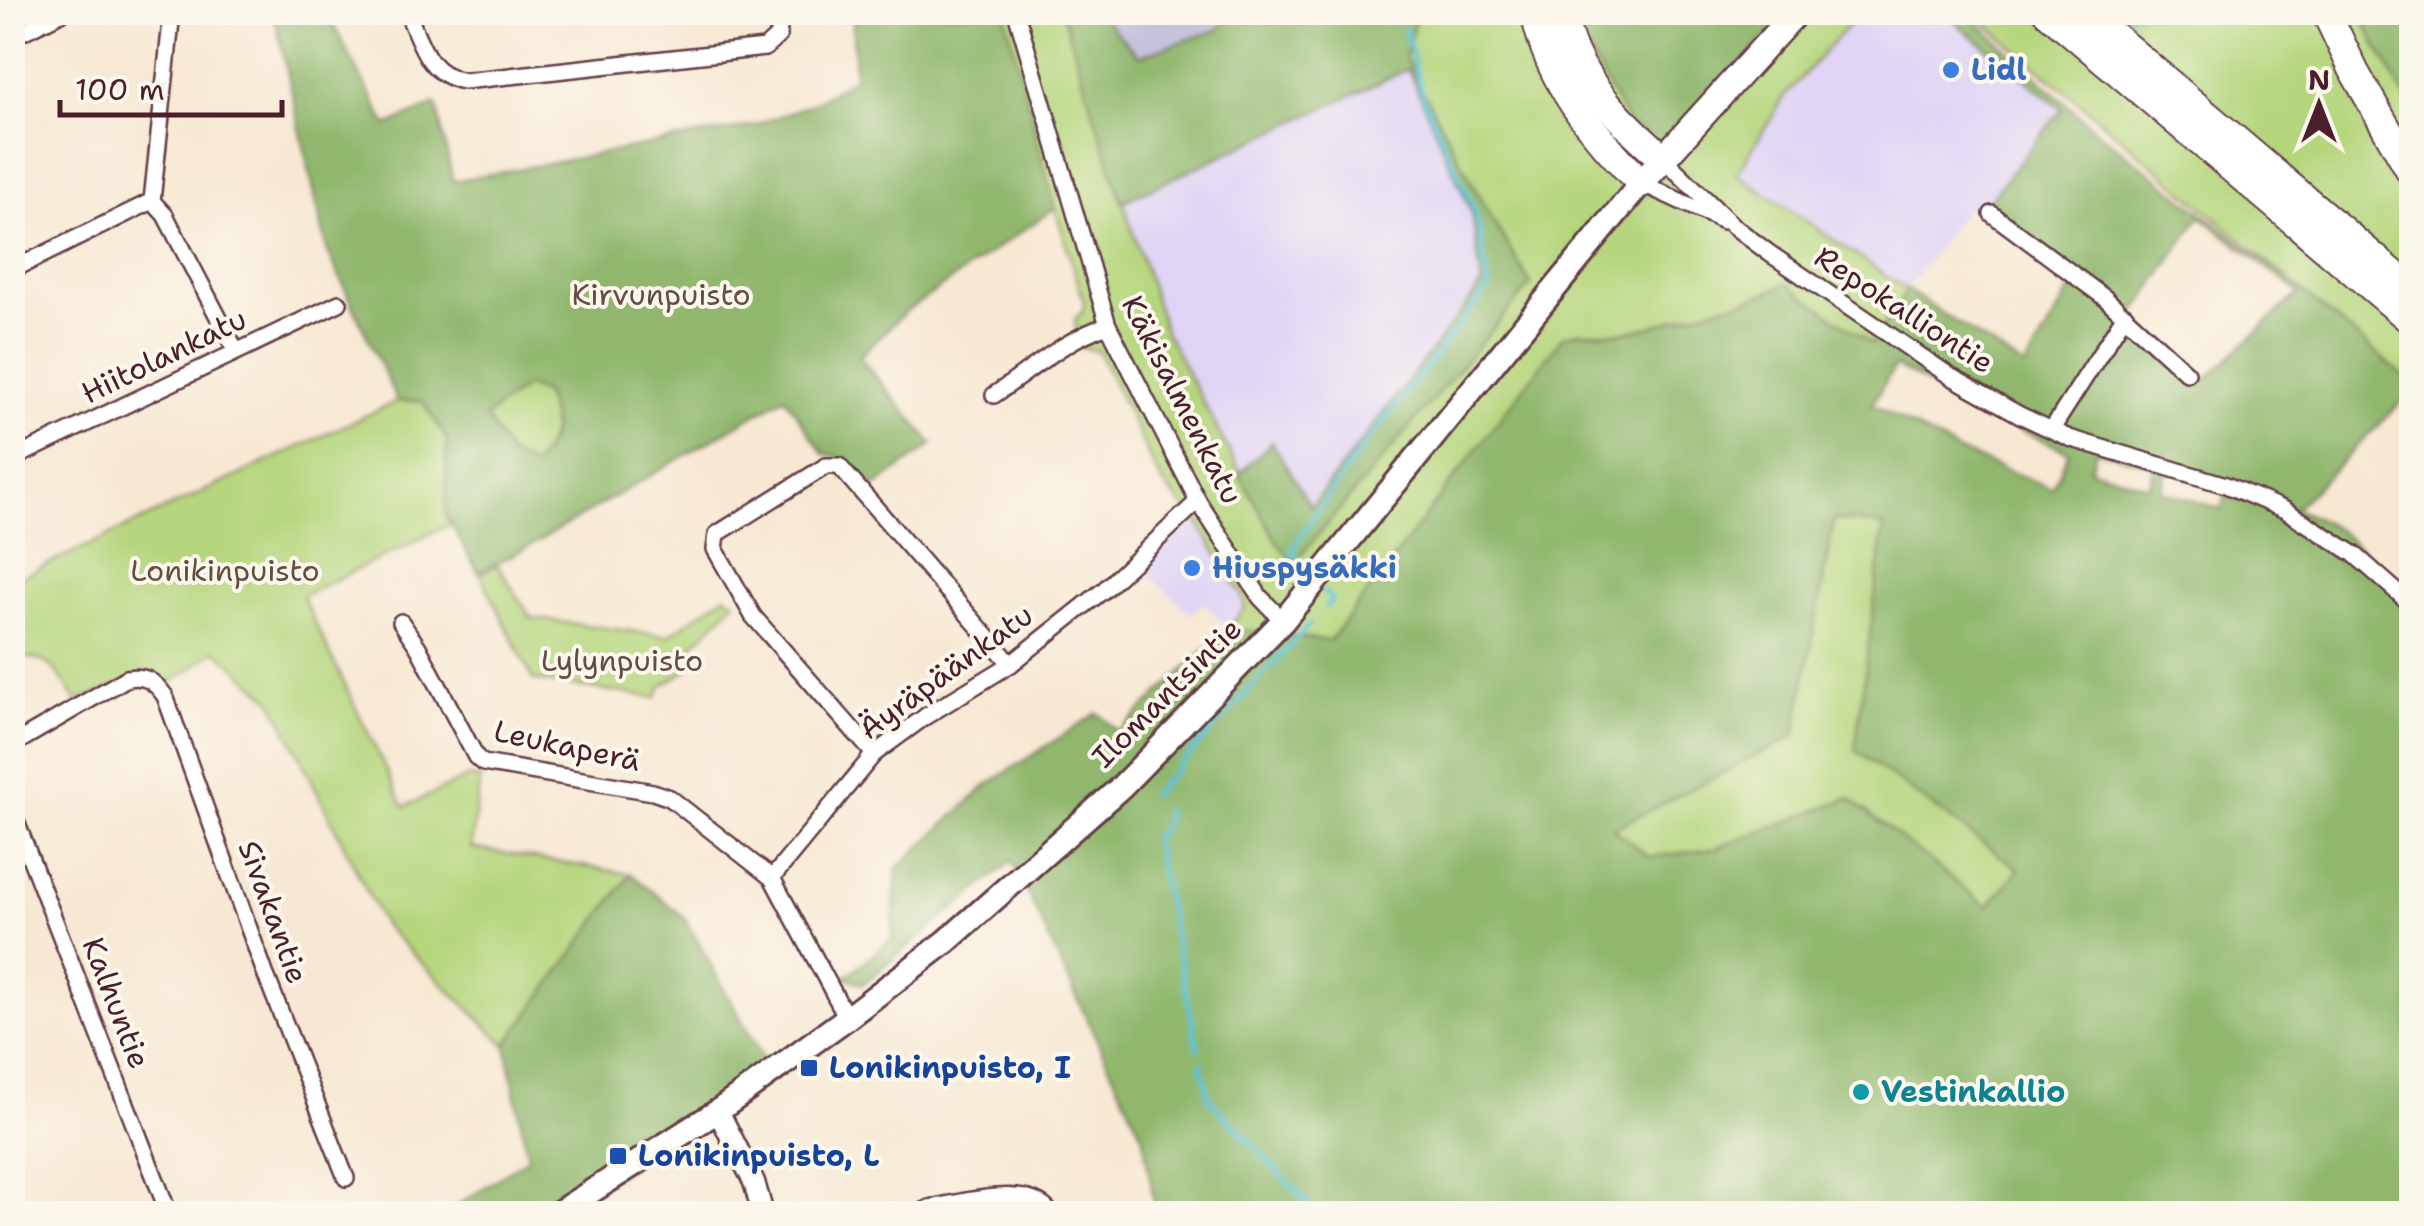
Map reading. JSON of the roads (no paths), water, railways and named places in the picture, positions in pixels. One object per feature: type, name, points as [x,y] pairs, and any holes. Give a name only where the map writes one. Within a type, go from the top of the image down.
[{"type":"highway","points":[[1535,12],[1552,68],[1572,104],[1641,183]]},
{"type":"highway","points":[[1562,12],[1570,42],[1592,86],[1625,124],[1663,158]]},
{"type":"highway","points":[[2048,12],[2412,321]]},
{"type":"highway","points":[[2085,12],[2412,290]]},
{"type":"highway","points":[[2326,12],[2364,90],[2412,174]]},
{"type":"main road","name":"Ilomantsintie","points":[[556,1214],[718,1111],[847,1018],[947,941],[1121,787],[1283,621],[1641,183],[1796,12]]},
{"type":"street","points":[[12,37],[64,12]]},
{"type":"street","points":[[152,201],[172,12]]},
{"type":"street","points":[[407,12],[434,67],[447,78],[464,80],[765,48],[779,35],[778,12]]},
{"type":"street","name":"Käkisalmenkatu","points":[[1016,12],[1108,325],[1198,501],[1260,597],[1283,621]]},
{"type":"street","name":"Repokalliontie","points":[[1663,158],[1732,225],[1950,376],[2020,416],[2069,438],[2226,485],[2284,510],[2354,554],[2412,605]]},
{"type":"street","name":"Repokalliontie","points":[[1641,183],[1732,225]]},
{"type":"street","points":[[12,270],[152,201]]},
{"type":"street","points":[[152,201],[165,214],[236,351]]},
{"type":"street","points":[[1992,214],[2124,315],[2188,373]]},
{"type":"street","name":"Hiitolankatu","points":[[12,459],[339,303]]},
{"type":"street","points":[[2052,429],[2124,315]]},
{"type":"street","points":[[994,395],[1047,354],[1108,325]]},
{"type":"street","points":[[874,754],[753,616],[715,549],[718,534],[826,466],[838,466],[1011,664]]},
{"type":"street","name":"Äyräpäänkatu","points":[[772,878],[874,754],[926,716],[1011,664],[1104,589],[1198,501]]},
{"type":"street","name":"Leukaperä","points":[[401,622],[476,757],[483,763],[670,798],[772,878]]},
{"type":"street","name":"Sivakantie","points":[[12,745],[112,685],[138,676],[148,678],[164,696],[265,974],[346,1178]]},
{"type":"street","name":"Kalhuntie","points":[[12,811],[168,1214]]},
{"type":"street","points":[[772,878],[847,1018]]},
{"type":"street","points":[[718,1111],[754,1182],[762,1214]]},
{"type":"street","points":[[918,1214],[929,1208],[1013,1196],[1032,1198],[1046,1205],[1052,1214]]},
{"type":"waterway","points":[[2117,28],[2133,12]]},
{"type":"waterway","points":[[1307,571],[1291,551],[1349,465],[1489,287],[1476,214],[1423,97],[1405,29]]},
{"type":"waterway","points":[[1324,592],[1332,601],[1326,607]]},
{"type":"waterway","points":[[1152,795],[1309,625]]},
{"type":"waterway","points":[[1165,810],[1161,831],[1153,836],[1198,1048]]},
{"type":"waterway","points":[[1201,1063],[1209,1099],[1318,1214]]},
{"type":"place","name":"Lidl","points":[[1951,70]]},
{"type":"place","name":"Hiuspysäkki","points":[[1192,568]]},
{"type":"place","name":"Lonikinpuisto, I","points":[[809,1068]]},
{"type":"place","name":"Vestinkallio","points":[[1861,1092]]},
{"type":"place","name":"Lonikinpuisto, L","points":[[618,1156]]},
{"type":"park label","name":"Kirvunpuisto","points":[[661,295]]},
{"type":"park label","name":"Lonikinpuisto","points":[[225,571]]},
{"type":"park label","name":"Lylynpuisto","points":[[622,661]]}]
